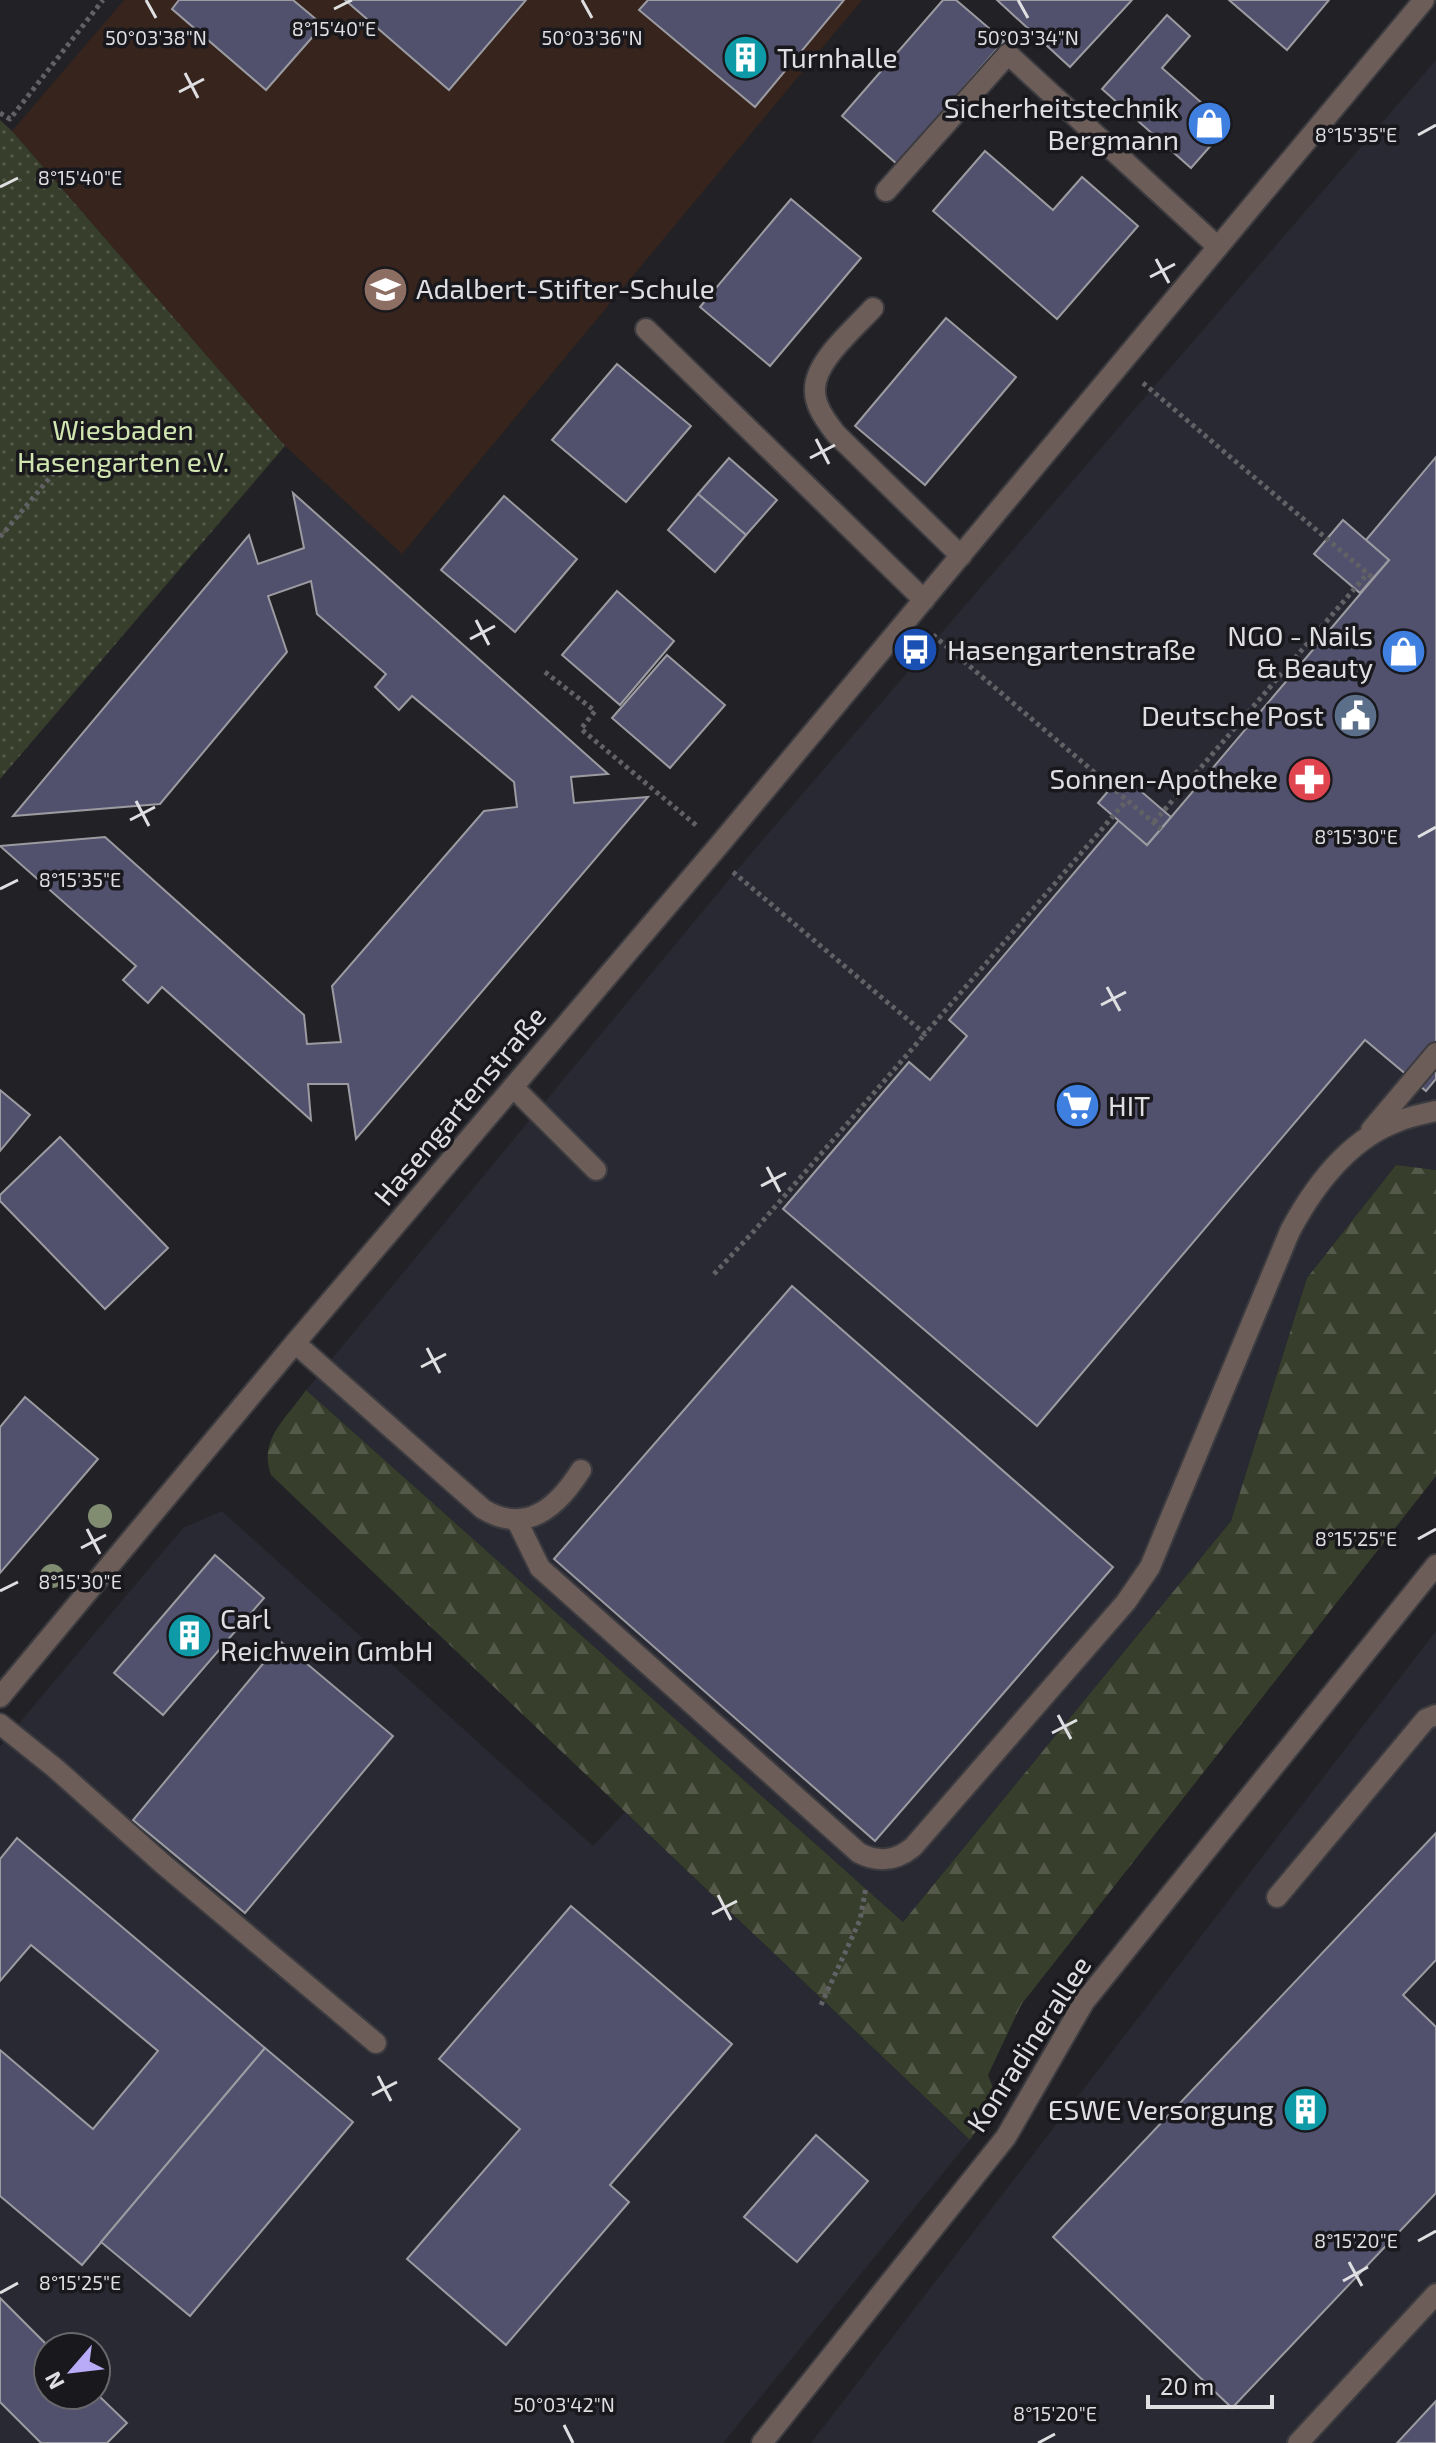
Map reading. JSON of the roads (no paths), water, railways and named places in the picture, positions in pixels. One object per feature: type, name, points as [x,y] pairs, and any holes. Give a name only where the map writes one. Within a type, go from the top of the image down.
[{"type":"street","name":"Hasengartenstraße","points":[[0,1697],[295,1343],[716,848],[1424,0]]},
{"type":"street","points":[[886,191],[1008,54],[1218,247]]},
{"type":"street","points":[[873,308],[820,367],[814,390],[822,416],[836,434],[961,556]]},
{"type":"street","points":[[646,329],[917,608]]},
{"type":"street","points":[[517,1521],[540,1568],[859,1853],[871,1859],[903,1855],[1126,1602],[1150,1567],[1290,1231],[1307,1200],[1334,1167],[1364,1139],[1436,1053]]},
{"type":"street","points":[[513,1087],[596,1170]]},
{"type":"street","points":[[1364,1139],[1399,1121],[1436,1111]]},
{"type":"street","points":[[295,1343],[483,1509],[504,1520],[517,1521],[548,1509],[581,1470]]},
{"type":"street","name":"Konradinerallee","points":[[762,2443],[1006,2137],[1084,2002],[1436,1565]]},
{"type":"street","points":[[1277,1897],[1426,1719],[1436,1715]]},
{"type":"street","points":[[0,1724],[376,2043]]},
{"type":"street","points":[[1298,2443],[1436,2294]]},
{"type":"place","name":"Turnhalle","points":[[746,58]]},
{"type":"place","name":"Sicherheitstechnik Bergmann","points":[[1210,124]]},
{"type":"place","name":"Adalbert-Stifter-Schule","points":[[385,289]]},
{"type":"place","name":"Hasengartenstraße","points":[[916,650]]},
{"type":"place","name":"NGO - Nails & Beauty","points":[[1404,652]]},
{"type":"place","name":"Deutsche Post","points":[[1355,716]]},
{"type":"place","name":"Sonnen-Apotheke","points":[[1309,779]]},
{"type":"place","name":"HIT","points":[[1077,1106]]},
{"type":"place","name":"Carl Reichwein GmbH","points":[[189,1635]]},
{"type":"place","name":"ESWE Versorgung","points":[[1305,2110]]},
{"type":"park label","name":"Wiesbaden Hasengarten e.V.","points":[[123,446]]}]
